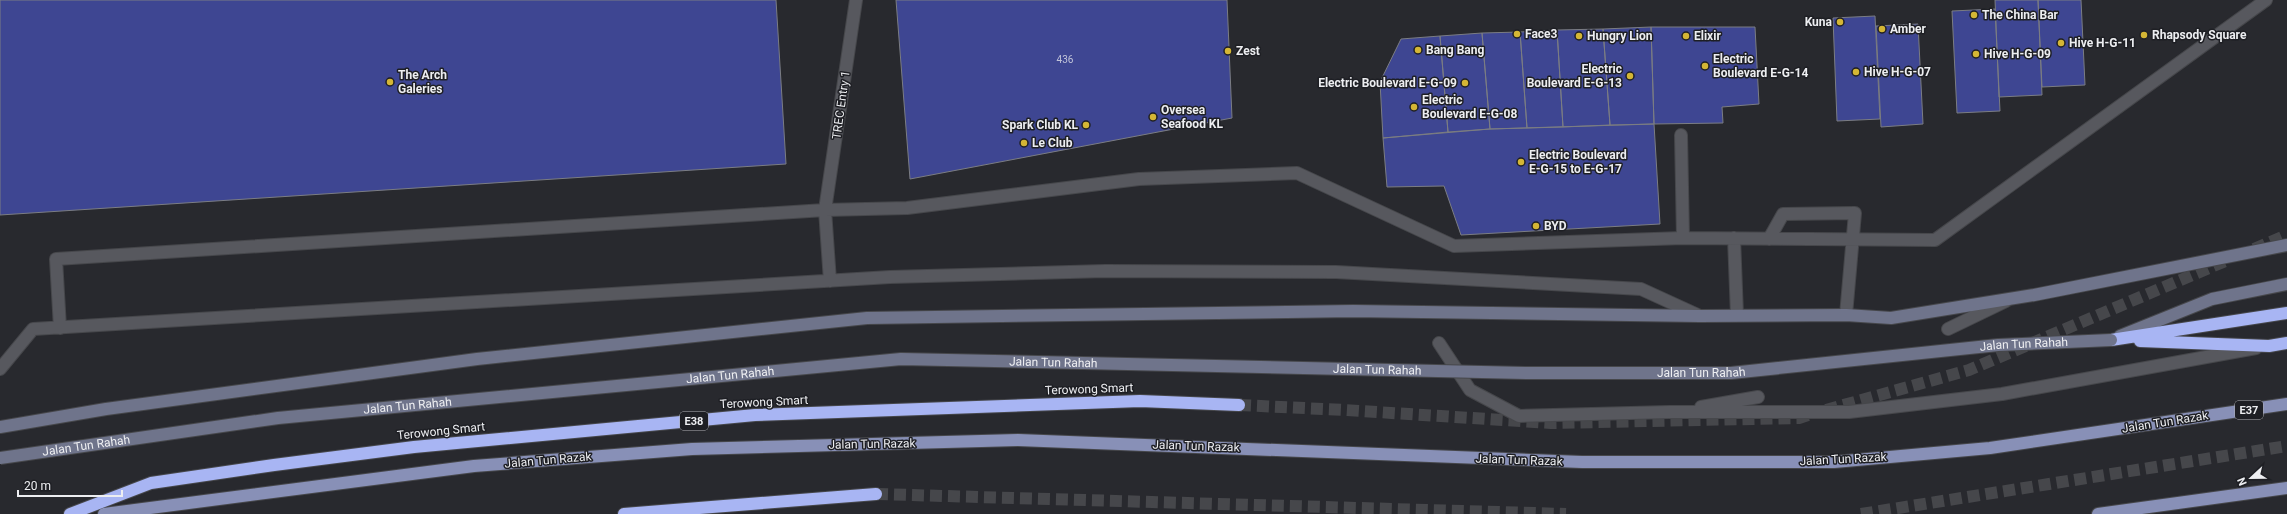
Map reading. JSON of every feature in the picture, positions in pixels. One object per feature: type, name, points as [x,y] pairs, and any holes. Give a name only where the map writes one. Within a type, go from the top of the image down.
[{"type":"highway","points":[[2111,340],[2287,313]]},
{"type":"highway","points":[[2111,340],[2269,346],[2287,343]]},
{"type":"highway","name":"Terowong Smart","points":[[70,514],[152,483],[414,447],[755,415],[1140,401],[1239,405]]},
{"type":"highway","points":[[624,514],[876,494]]},
{"type":"main road","points":[[0,427],[106,409],[477,358],[867,318],[1353,311],[1700,316],[1846,315],[1891,318],[2010,299],[2287,245]]},
{"type":"main road","name":"Jalan Tun Rahah","points":[[0,458],[278,418],[901,359],[1526,373],[1731,373],[1998,345],[2111,340],[2212,299],[2287,284]]},
{"type":"main road","name":"Jalan Tun Razak","points":[[104,514],[474,466],[692,449],[1018,440],[1582,462],[1834,462],[1990,448],[2287,404]]},
{"type":"main road","points":[[2098,514],[2212,500],[2287,488]]},
{"type":"lane","name":"TREC Entry 1","points":[[830,281],[825,210],[856,0]]},
{"type":"lane","points":[[60,328],[56,258],[825,210],[907,208],[1139,179],[1297,173],[1454,246],[1683,238],[1935,240],[2266,0]]},
{"type":"lane","points":[[1681,135],[1683,238]]},
{"type":"lane","points":[[1769,239],[1783,214],[1855,213],[1846,315]]},
{"type":"lane","points":[[1734,238],[1737,315]]},
{"type":"lane","points":[[0,369],[33,329],[890,277],[1105,271],[1336,272],[1641,289],[1700,316]]},
{"type":"lane","points":[[1948,329],[2010,299]]},
{"type":"lane","points":[[1439,343],[1470,390],[1519,416],[1669,412],[1849,412],[2002,394],[2269,346]]},
{"type":"lane","points":[[1669,412],[1758,397]]},
{"type":"building","name":"The Arch Galeries","points":[[0,0],[776,0],[786,164],[0,215]]},
{"type":"building","points":[[896,0],[1227,0],[1232,118],[910,179]]},
{"type":"building","points":[[1995,0],[2038,0],[2042,95],[1999,97]]},
{"type":"building","name":"Hive H-G-11","points":[[2038,0],[2081,0],[2085,85],[2042,87]]},
{"type":"building","name":"Hive H-G-09","points":[[1995,9],[2000,111],[1957,113],[1952,11]]},
{"type":"building","name":"Hive H-G-07","points":[[1875,16],[1880,119],[1837,121],[1833,18]]},
{"type":"building","points":[[1918,24],[1923,124],[1881,127],[1876,26]]},
{"type":"building","name":"Electric Boulevard E-G-13","points":[[1651,27],[1654,124],[1610,125],[1603,29]]},
{"type":"building","name":"Electric Boulevard E-G-14","points":[[1651,27],[1755,27],[1759,104],[1722,107],[1723,123],[1654,124]]},
{"type":"building","points":[[1603,29],[1610,125],[1563,127],[1557,30]]},
{"type":"building","points":[[1557,30],[1563,127],[1527,128],[1520,32]]},
{"type":"building","points":[[1520,32],[1527,128],[1490,129],[1482,33]]},
{"type":"building","name":"Electric Boulevard E-G-09","points":[[1482,33],[1490,129],[1448,132],[1440,36]]},
{"type":"building","name":"Electric Boulevard E-G-08","points":[[1440,36],[1448,132],[1383,138],[1380,82],[1401,39]]},
{"type":"building","name":"Electric Boulevard E-G-15 to E-G-17","points":[[1654,124],[1660,224],[1461,235],[1444,186],[1387,187],[1383,138],[1490,129]]},
{"type":"tunnel","points":[[2254,249],[2287,235]]},
{"type":"tunnel","points":[[1826,410],[1969,370],[2230,259]]},
{"type":"tunnel","points":[[1239,405],[1551,423],[1799,418],[1808,415]]},
{"type":"tunnel","points":[[1861,514],[2287,446]]},
{"type":"tunnel","points":[[876,494],[1566,514]]},
{"type":"place","name":"The China Bar","points":[[1974,15]]},
{"type":"place","name":"Kuna","points":[[1840,22]]},
{"type":"place","name":"Amber","points":[[1882,29]]},
{"type":"place","name":"Face3","points":[[1517,34]]},
{"type":"place","name":"Rhapsody Square","points":[[2144,35]]},
{"type":"place","name":"Hungry Lion","points":[[1579,36]]},
{"type":"place","name":"Elixir","points":[[1686,36]]},
{"type":"place","name":"Hive H-G-11","points":[[2061,43]]},
{"type":"place","name":"Bang Bang","points":[[1418,50]]},
{"type":"place","name":"Zest","points":[[1228,51]]},
{"type":"place","name":"Hive H-G-09","points":[[1976,54]]},
{"type":"place","name":"Electric Boulevard E-G-14","points":[[1705,66]]},
{"type":"place","name":"Hive H-G-07","points":[[1856,72]]},
{"type":"place","name":"Electric Boulevard E-G-13","points":[[1630,76]]},
{"type":"place","name":"The Arch Galeries","points":[[390,82]]},
{"type":"place","name":"Electric Boulevard E-G-09","points":[[1465,83]]},
{"type":"place","name":"Electric Boulevard E-G-08","points":[[1414,107]]},
{"type":"place","name":"Oversea Seafood KL","points":[[1153,117]]},
{"type":"place","name":"Spark Club KL","points":[[1086,125]]},
{"type":"place","name":"Le Club","points":[[1024,143]]},
{"type":"place","name":"Electric Boulevard E-G-15 to E-G-17","points":[[1521,162]]},
{"type":"place","name":"BYD","points":[[1536,226]]}]
